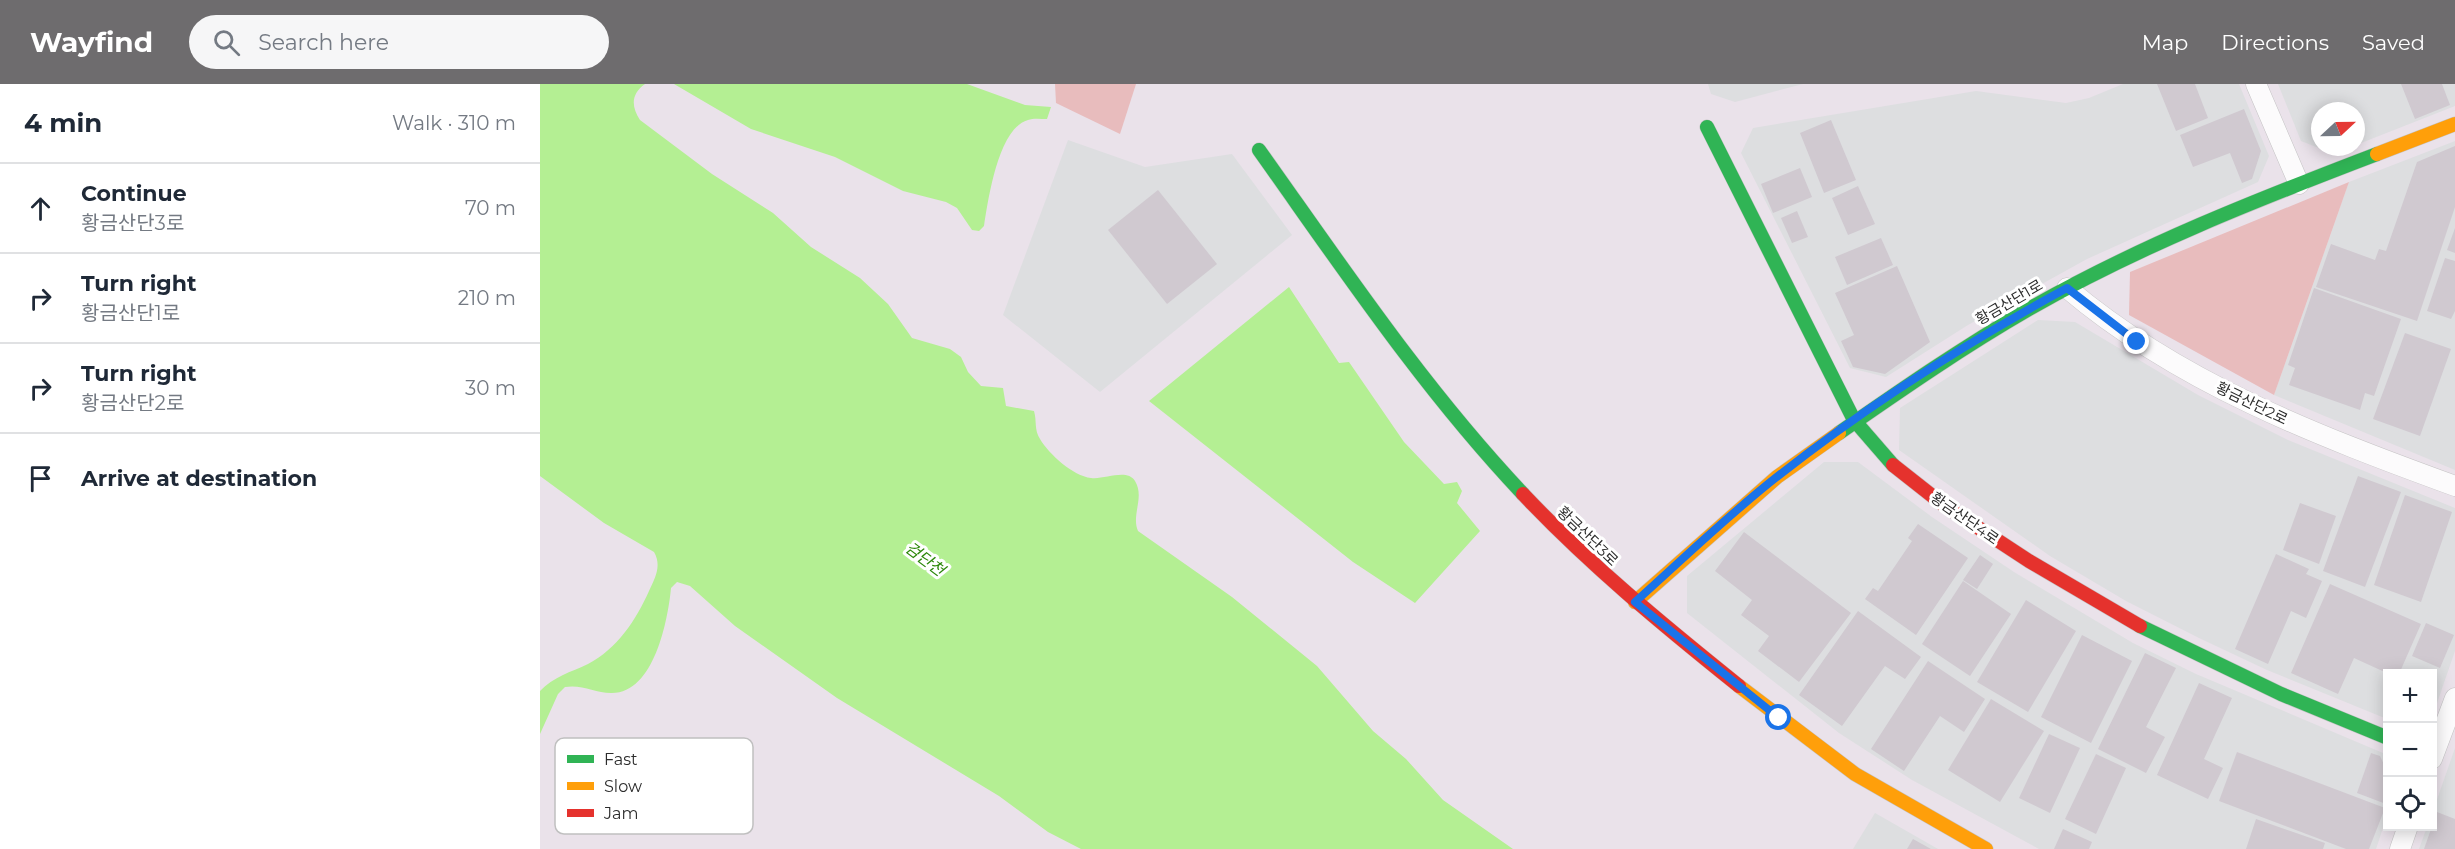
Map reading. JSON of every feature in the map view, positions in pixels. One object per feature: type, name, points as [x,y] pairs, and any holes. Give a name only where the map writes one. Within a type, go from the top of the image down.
[{"type":"street","points":[[2256,84],[2299,184]]},
{"type":"street","name":"황금산단1로","points":[[1635,602],[1777,477],[1854,420],[1933,367],[2067,288],[2168,238],[2299,184],[2455,124]]},
{"type":"street","name":"황금산단4로","points":[[1707,127],[1854,420],[1879,454],[1966,520],[2077,592],[2191,653],[2332,717],[2383,736]]},
{"type":"street","name":"황금산단3로","points":[[1259,150],[1395,342],[1491,460],[1552,525],[1635,602],[1713,668],[1855,774],[1986,849]]},
{"type":"street","name":"황금산단2로","points":[[2067,288],[2137,342],[2198,376],[2305,429],[2455,486]]},
{"type":"street","points":[[2437,746],[2455,698]]},
{"type":"street","points":[[2400,849],[2406,831]]},
{"type":"shaded area","points":[[1055,84],[1136,84],[1120,134],[1056,103]]},
{"type":"shaded area","points":[[1708,84],[1803,84],[1735,102],[1711,94]]},
{"type":"shaded area","points":[[2123,84],[2239,84],[2269,156],[2258,182],[2087,259],[1968,325],[1886,377],[1850,368],[1741,153],[1753,128],[1976,91],[2066,103],[2089,98]]},
{"type":"shaded area","points":[[2278,84],[2455,84],[2455,106],[2365,141],[2365,102],[2311,102],[2311,145],[2301,141]]},
{"type":"shaded area","points":[[1068,140],[1145,167],[1232,154],[1292,235],[1100,392],[1003,315]]},
{"type":"shaded area","points":[[2455,141],[2455,470],[2274,395],[2349,182]]},
{"type":"shaded area","points":[[2349,182],[2274,395],[2129,315],[2130,272]]},
{"type":"shaded area","points":[[2038,320],[2075,322],[2198,395],[2288,440],[2455,508],[2455,651],[2437,703],[2437,669],[2383,669],[2383,717],[2267,670],[2126,601],[2050,556],[1899,450],[1900,408]]},
{"type":"shaded area","points":[[1824,462],[1858,462],[1932,517],[2014,572],[2133,643],[2196,674],[2383,753],[2383,828],[2376,849],[2039,849],[1912,780],[1839,733],[1687,613],[1687,576]]},
{"type":"shaded area","points":[[2455,748],[2455,849],[2419,849],[2426,831],[2437,831],[2437,800]]},
{"type":"shaded area","points":[[1875,813],[1938,849],[1853,849]]},
{"type":"water","name":"검단천","points":[[540,84],[645,84],[637,92],[634,100],[635,110],[640,120],[712,174],[773,213],[811,247],[860,278],[888,304],[912,338],[950,349],[961,357],[968,372],[981,386],[1003,388],[1006,406],[1034,411],[1040,439],[1049,451],[1069,469],[1091,478],[1121,475],[1131,477],[1139,493],[1136,519],[1138,531],[1232,597],[1317,666],[1373,731],[1406,759],[1443,800],[1513,849],[1081,849],[1048,832],[999,796],[837,698],[735,626],[690,586],[677,582],[671,588],[662,636],[656,653],[638,682],[626,690],[611,693],[565,687],[558,694],[540,734],[540,691],[556,678],[598,658],[617,642],[638,613],[658,567],[654,552],[604,523],[540,476]]},
{"type":"water","points":[[674,84],[967,84],[1025,105],[1051,107],[1047,119],[1028,120],[1018,126],[1009,136],[996,167],[984,226],[979,231],[972,230],[957,208],[946,202],[903,191],[835,157],[751,129]]},
{"type":"water","points":[[1289,287],[1339,363],[1349,362],[1404,442],[1444,484],[1457,482],[1462,491],[1457,503],[1480,531],[1415,603],[1353,562],[1149,401]]},
{"type":"building","points":[[2157,84],[2195,84],[2208,118],[2176,131]]},
{"type":"building","points":[[2401,84],[2442,84],[2450,105],[2415,119]]},
{"type":"building","points":[[2244,109],[2261,151],[2252,179],[2242,183],[2230,153],[2193,167],[2180,135]]},
{"type":"building","points":[[1831,120],[1856,180],[1824,193],[1800,133]]},
{"type":"building","points":[[2455,146],[2455,207],[2417,321],[2316,287],[2331,244],[2375,260],[2379,249],[2386,251],[2417,162]]},
{"type":"building","points":[[1800,168],[1812,197],[1773,213],[1761,184]]},
{"type":"building","points":[[1858,186],[1875,224],[1848,235],[1832,198]]},
{"type":"building","points":[[1158,190],[1217,264],[1167,304],[1108,230]]},
{"type":"building","points":[[1797,211],[1808,237],[1792,243],[1781,218]]},
{"type":"building","points":[[2455,228],[2455,253],[2447,250]]},
{"type":"building","points":[[1881,238],[1893,265],[1847,285],[1835,257]]},
{"type":"building","points":[[2445,258],[2455,261],[2455,311],[2451,319],[2427,311]]},
{"type":"building","points":[[1897,266],[1930,342],[1885,374],[1853,367],[1841,341],[1854,335],[1835,293]]},
{"type":"building","points":[[2314,288],[2401,319],[2374,396],[2365,393],[2360,410],[2289,385],[2295,368],[2288,365]]},
{"type":"building","points":[[2405,333],[2451,349],[2420,436],[2373,419]]},
{"type":"building","points":[[2358,476],[2401,492],[2365,587],[2323,571]]},
{"type":"building","points":[[2405,495],[2452,512],[2421,602],[2374,585]]},
{"type":"building","points":[[2300,503],[2336,516],[2319,564],[2283,550]]},
{"type":"building","points":[[1918,524],[1968,558],[1916,635],[1865,599],[1873,588],[1878,591],[1912,541],[1908,538]]},
{"type":"building","points":[[1744,532],[1851,613],[1799,682],[1758,651],[1769,636],[1741,615],[1752,600],[1715,571]]},
{"type":"building","points":[[2276,554],[2309,569],[2306,574],[2322,581],[2306,618],[2291,611],[2268,664],[2235,649]]},
{"type":"building","points":[[1980,555],[1993,564],[1977,589],[1963,580]]},
{"type":"building","points":[[1963,581],[2011,614],[1970,676],[1922,644]]},
{"type":"building","points":[[2330,584],[2421,624],[2401,669],[2383,669],[2383,671],[2354,658],[2338,694],[2291,673]]},
{"type":"building","points":[[2026,600],[2076,631],[2028,712],[1977,682]]},
{"type":"building","points":[[1858,611],[1921,657],[1905,679],[1885,666],[1842,726],[1799,695]]},
{"type":"building","points":[[2426,623],[2454,635],[2440,668],[2412,656]]},
{"type":"building","points":[[2082,635],[2132,661],[2091,743],[2041,717]]},
{"type":"building","points":[[2145,653],[2176,668],[2146,727],[2165,737],[2146,773],[2098,749]]},
{"type":"building","points":[[1928,661],[1985,699],[1964,732],[1940,716],[1904,771],[1871,749]]},
{"type":"building","points":[[2199,683],[2232,698],[2204,759],[2223,768],[2208,799],[2157,775]]},
{"type":"building","points":[[1991,699],[2044,731],[2000,802],[1948,770]]},
{"type":"building","points":[[2049,734],[2080,748],[2050,813],[2019,798]]},
{"type":"building","points":[[2237,752],[2383,807],[2383,813],[2369,849],[2346,849],[2219,801]]},
{"type":"building","points":[[2371,753],[2380,756],[2383,762],[2383,803],[2357,793]]},
{"type":"building","points":[[2096,754],[2126,768],[2096,834],[2065,819]]},
{"type":"building","points":[[2437,812],[2455,819],[2455,849],[2424,849],[2430,831],[2437,831]]},
{"type":"building","points":[[2256,819],[2325,843],[2323,849],[2246,849]]},
{"type":"building","points":[[2063,829],[2092,842],[2089,849],[2054,849]]},
{"type":"building","points":[[1913,839],[1931,849],[1907,849]]},
{"type":"traffic: fast","points":[[1707,127],[1854,420],[1893,465]]},
{"type":"traffic: fast","points":[[1259,150],[1418,370],[1486,454],[1523,494]]},
{"type":"traffic: fast","points":[[1839,433],[1980,338],[2071,286],[2200,225],[2377,154]]},
{"type":"traffic: fast","points":[[2140,626],[2281,694],[2383,736]]},
{"type":"traffic: slow","points":[[2377,154],[2455,124]]},
{"type":"traffic: slow","points":[[1635,602],[1777,477],[1839,433]]},
{"type":"traffic: slow","points":[[1739,686],[1855,774],[1986,849]]},
{"type":"traffic: jam","points":[[1893,465],[1945,506],[2029,561],[2140,626]]},
{"type":"traffic: jam","points":[[1523,494],[1600,569],[1739,686]]},
{"type":"route","points":[[1779,718],[1713,668],[1635,602],[1777,477],[1854,420],[1933,367],[2067,288],[2103,319],[2137,342]]}]
